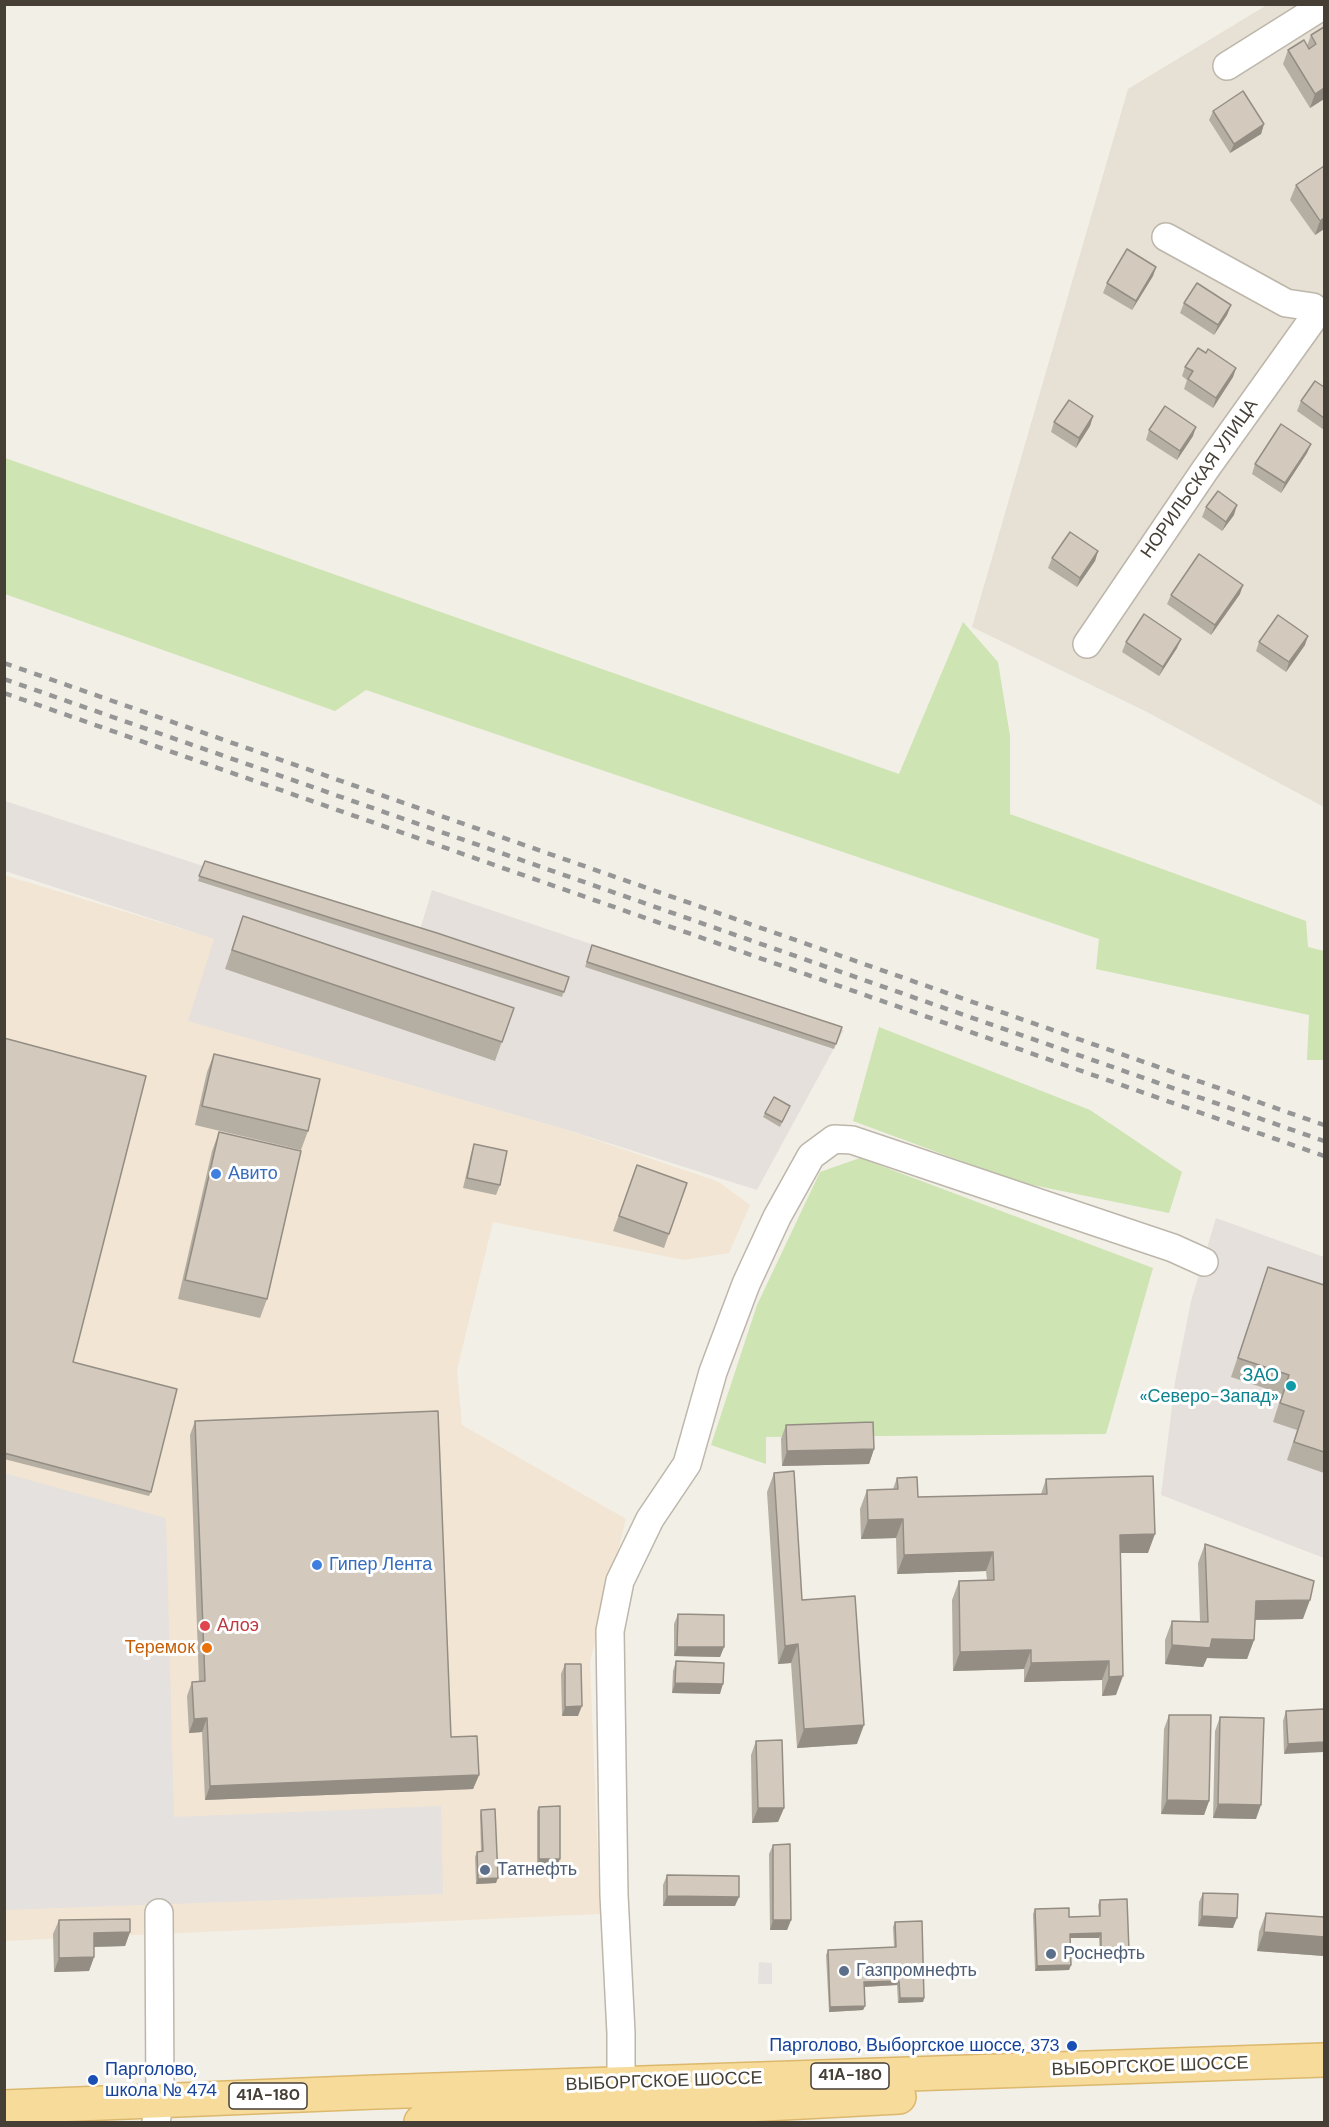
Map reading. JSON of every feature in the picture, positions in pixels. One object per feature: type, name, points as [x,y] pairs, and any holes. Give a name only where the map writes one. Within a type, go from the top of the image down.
[{"type":"main road","name":"ВЫБОРГСКОЕ ШОССЕ","points":[[4,2107],[158,2111],[621,2084],[1324,2060]]},
{"type":"main road","name":"ВЫБОРГСКОЕ ШОССЕ","points":[[421,2122],[929,2095],[1324,2081]]},
{"type":"street","points":[[1227,66],[1324,5]]},
{"type":"street","points":[[1166,237],[1286,303],[1319,307]]},
{"type":"street","name":"НОРИЛЬСКАЯ УЛИЦА","points":[[1087,644],[1319,307]]},
{"type":"street","points":[[621,2084],[621,2033],[614,1895],[610,1631],[620,1581],[650,1519],[687,1464],[713,1372],[746,1284],[777,1217],[811,1155],[834,1139],[852,1140],[1173,1248],[1204,1262]]},
{"type":"street","points":[[158,2111],[159,1913]]},
{"type":"shaded area","points":[[1267,5],[1324,5],[1324,807],[1145,711],[972,627],[1128,89]]},
{"type":"shaded area","points":[[5,801],[419,933],[432,890],[844,1030],[757,1190],[564,1129],[188,1021],[214,939],[5,871]]},
{"type":"shaded area","points":[[4,875],[215,939],[189,1021],[564,1129],[719,1182],[750,1205],[729,1253],[684,1260],[493,1222],[457,1370],[462,1425],[626,1519],[590,1662],[600,1914],[5,1941]]},
{"type":"shaded area","points":[[1216,1218],[1324,1257],[1324,1558],[1161,1495],[1175,1382],[1191,1301]]},
{"type":"shaded area","points":[[4,1473],[166,1518],[174,1817],[441,1806],[443,1894],[5,1910]]},
{"type":"shaded area","points":[[759,1962],[772,1963],[772,1984],[758,1984]]},
{"type":"green space","points":[[5,458],[899,774],[963,622],[998,662],[1010,736],[1010,814],[1306,921],[1308,947],[1324,951],[1324,1060],[1307,1060],[1309,1015],[1096,969],[1099,939],[366,690],[335,711],[5,594]]},
{"type":"green space","points":[[879,1027],[1090,1110],[1182,1172],[1169,1213],[1018,1182],[853,1121]]},
{"type":"green space","points":[[860,1158],[1153,1268],[1106,1434],[766,1437],[766,1464],[711,1445],[757,1305],[820,1172]]},
{"type":"building","points":[[1324,27],[1324,88],[1315,94],[1288,50],[1304,40],[1309,49],[1316,44],[1311,35]]},
{"type":"building","points":[[1243,91],[1264,124],[1234,144],[1213,111]]},
{"type":"building","points":[[1324,166],[1324,218],[1320,221],[1296,185]]},
{"type":"building","points":[[1127,249],[1156,267],[1136,301],[1107,283]]},
{"type":"building","points":[[1197,283],[1231,305],[1218,325],[1184,303]]},
{"type":"building","points":[[1198,348],[1206,353],[1208,349],[1236,368],[1216,398],[1188,379],[1193,371],[1185,367]]},
{"type":"building","points":[[1315,381],[1324,387],[1324,418],[1301,401]]},
{"type":"building","points":[[1069,400],[1093,416],[1079,438],[1054,422]]},
{"type":"building","points":[[1165,406],[1196,427],[1180,451],[1149,430]]},
{"type":"building","points":[[1281,424],[1311,444],[1285,483],[1255,464]]},
{"type":"building","points":[[1218,491],[1237,505],[1226,522],[1206,507]]},
{"type":"building","points":[[1070,532],[1098,551],[1080,578],[1052,558]]},
{"type":"building","points":[[1199,554],[1243,585],[1215,625],[1171,595]]},
{"type":"building","points":[[1144,614],[1181,639],[1163,667],[1126,642]]},
{"type":"building","points":[[1278,615],[1308,636],[1289,662],[1259,642]]},
{"type":"building","points":[[205,861],[437,933],[569,977],[564,992],[199,876]]},
{"type":"building","points":[[243,916],[514,1008],[502,1042],[232,950]]},
{"type":"building","points":[[592,945],[842,1027],[836,1044],[587,962]]},
{"type":"building","points":[[4,1038],[146,1076],[73,1362],[177,1389],[151,1492],[4,1453]]},
{"type":"building","points":[[214,1054],[320,1079],[308,1131],[202,1106]]},
{"type":"building","points":[[774,1097],[790,1106],[782,1122],[765,1113]]},
{"type":"building","points":[[219,1132],[301,1151],[267,1299],[185,1280]]},
{"type":"building","points":[[474,1144],[507,1151],[500,1185],[467,1178]]},
{"type":"building","points":[[637,1165],[687,1183],[669,1234],[619,1216]]},
{"type":"building","name":"ЗАО «Северо-Запад»","points":[[1268,1267],[1324,1285],[1324,1452],[1294,1442],[1304,1411],[1280,1403],[1289,1375],[1238,1358]]},
{"type":"building","name":"Гипер Лента","points":[[438,1411],[451,1737],[477,1736],[479,1775],[210,1786],[207,1718],[194,1719],[192,1682],[205,1681],[195,1421]]},
{"type":"building","points":[[873,1422],[874,1449],[787,1451],[786,1425]]},
{"type":"building","points":[[794,1471],[802,1600],[855,1596],[864,1725],[804,1729],[798,1644],[785,1646],[774,1473]]},
{"type":"building","points":[[1153,1476],[1155,1534],[1120,1535],[1123,1676],[1109,1677],[1109,1661],[1031,1663],[1031,1650],[960,1652],[959,1581],[994,1580],[993,1552],[904,1555],[903,1519],[868,1520],[867,1490],[898,1489],[897,1478],[917,1477],[918,1497],[1047,1494],[1046,1479]]},
{"type":"building","points":[[1205,1544],[1314,1581],[1310,1600],[1256,1601],[1254,1640],[1212,1639],[1210,1648],[1172,1645],[1172,1621],[1208,1622]]},
{"type":"building","points":[[678,1614],[724,1615],[724,1647],[677,1647]]},
{"type":"building","points":[[676,1661],[724,1663],[723,1684],[675,1683]]},
{"type":"building","points":[[565,1664],[581,1664],[582,1706],[565,1707]]},
{"type":"building","points":[[1324,1709],[1324,1742],[1288,1744],[1286,1711]]},
{"type":"building","points":[[1169,1715],[1211,1715],[1209,1801],[1167,1800]]},
{"type":"building","points":[[1220,1717],[1264,1718],[1261,1805],[1218,1804]]},
{"type":"building","points":[[782,1740],[784,1808],[758,1808],[756,1741]]},
{"type":"building","points":[[560,1806],[560,1859],[539,1859],[539,1807]]},
{"type":"building","points":[[495,1809],[498,1878],[478,1879],[477,1852],[483,1851],[481,1810]]},
{"type":"building","points":[[790,1844],[791,1920],[773,1920],[773,1845]]},
{"type":"building","points":[[667,1875],[739,1876],[739,1897],[667,1896]]},
{"type":"building","points":[[1203,1893],[1238,1894],[1237,1918],[1202,1916]]},
{"type":"building","points":[[1127,1899],[1129,1951],[1101,1952],[1101,1933],[1070,1934],[1071,1965],[1037,1966],[1035,1909],[1069,1908],[1069,1917],[1100,1916],[1100,1900]]},
{"type":"building","points":[[1266,1913],[1324,1917],[1324,1937],[1264,1932]]},
{"type":"building","points":[[130,1919],[130,1932],[94,1933],[94,1957],[59,1958],[59,1920]]},
{"type":"building","points":[[922,1921],[924,1998],[900,1998],[899,1981],[864,1982],[865,2006],[830,2007],[828,1950],[896,1947],[895,1922]]},
{"type":"railway","points":[[4,663],[1324,1125]]},
{"type":"railway","points":[[4,679],[1324,1141]]},
{"type":"railway","points":[[4,693],[1324,1156]]},
{"type":"place","name":"Авито","points":[[216,1174]]},
{"type":"place","name":"ЗАО «Северо-Запад»","points":[[1291,1386]]},
{"type":"place","name":"Гипер Лента","points":[[317,1565]]},
{"type":"place","name":"Алоэ","points":[[205,1626]]},
{"type":"place","name":"Теремок","points":[[207,1648]]},
{"type":"place","name":"Татнефть","points":[[485,1870]]},
{"type":"place","name":"Роснефть","points":[[1051,1954]]},
{"type":"place","name":"Газпромнефть","points":[[844,1971]]},
{"type":"place","name":"Парголово, Выборгское шоссе, 373","points":[[1072,2046]]},
{"type":"place","name":"Парголово, школа № 474","points":[[93,2080]]}]
